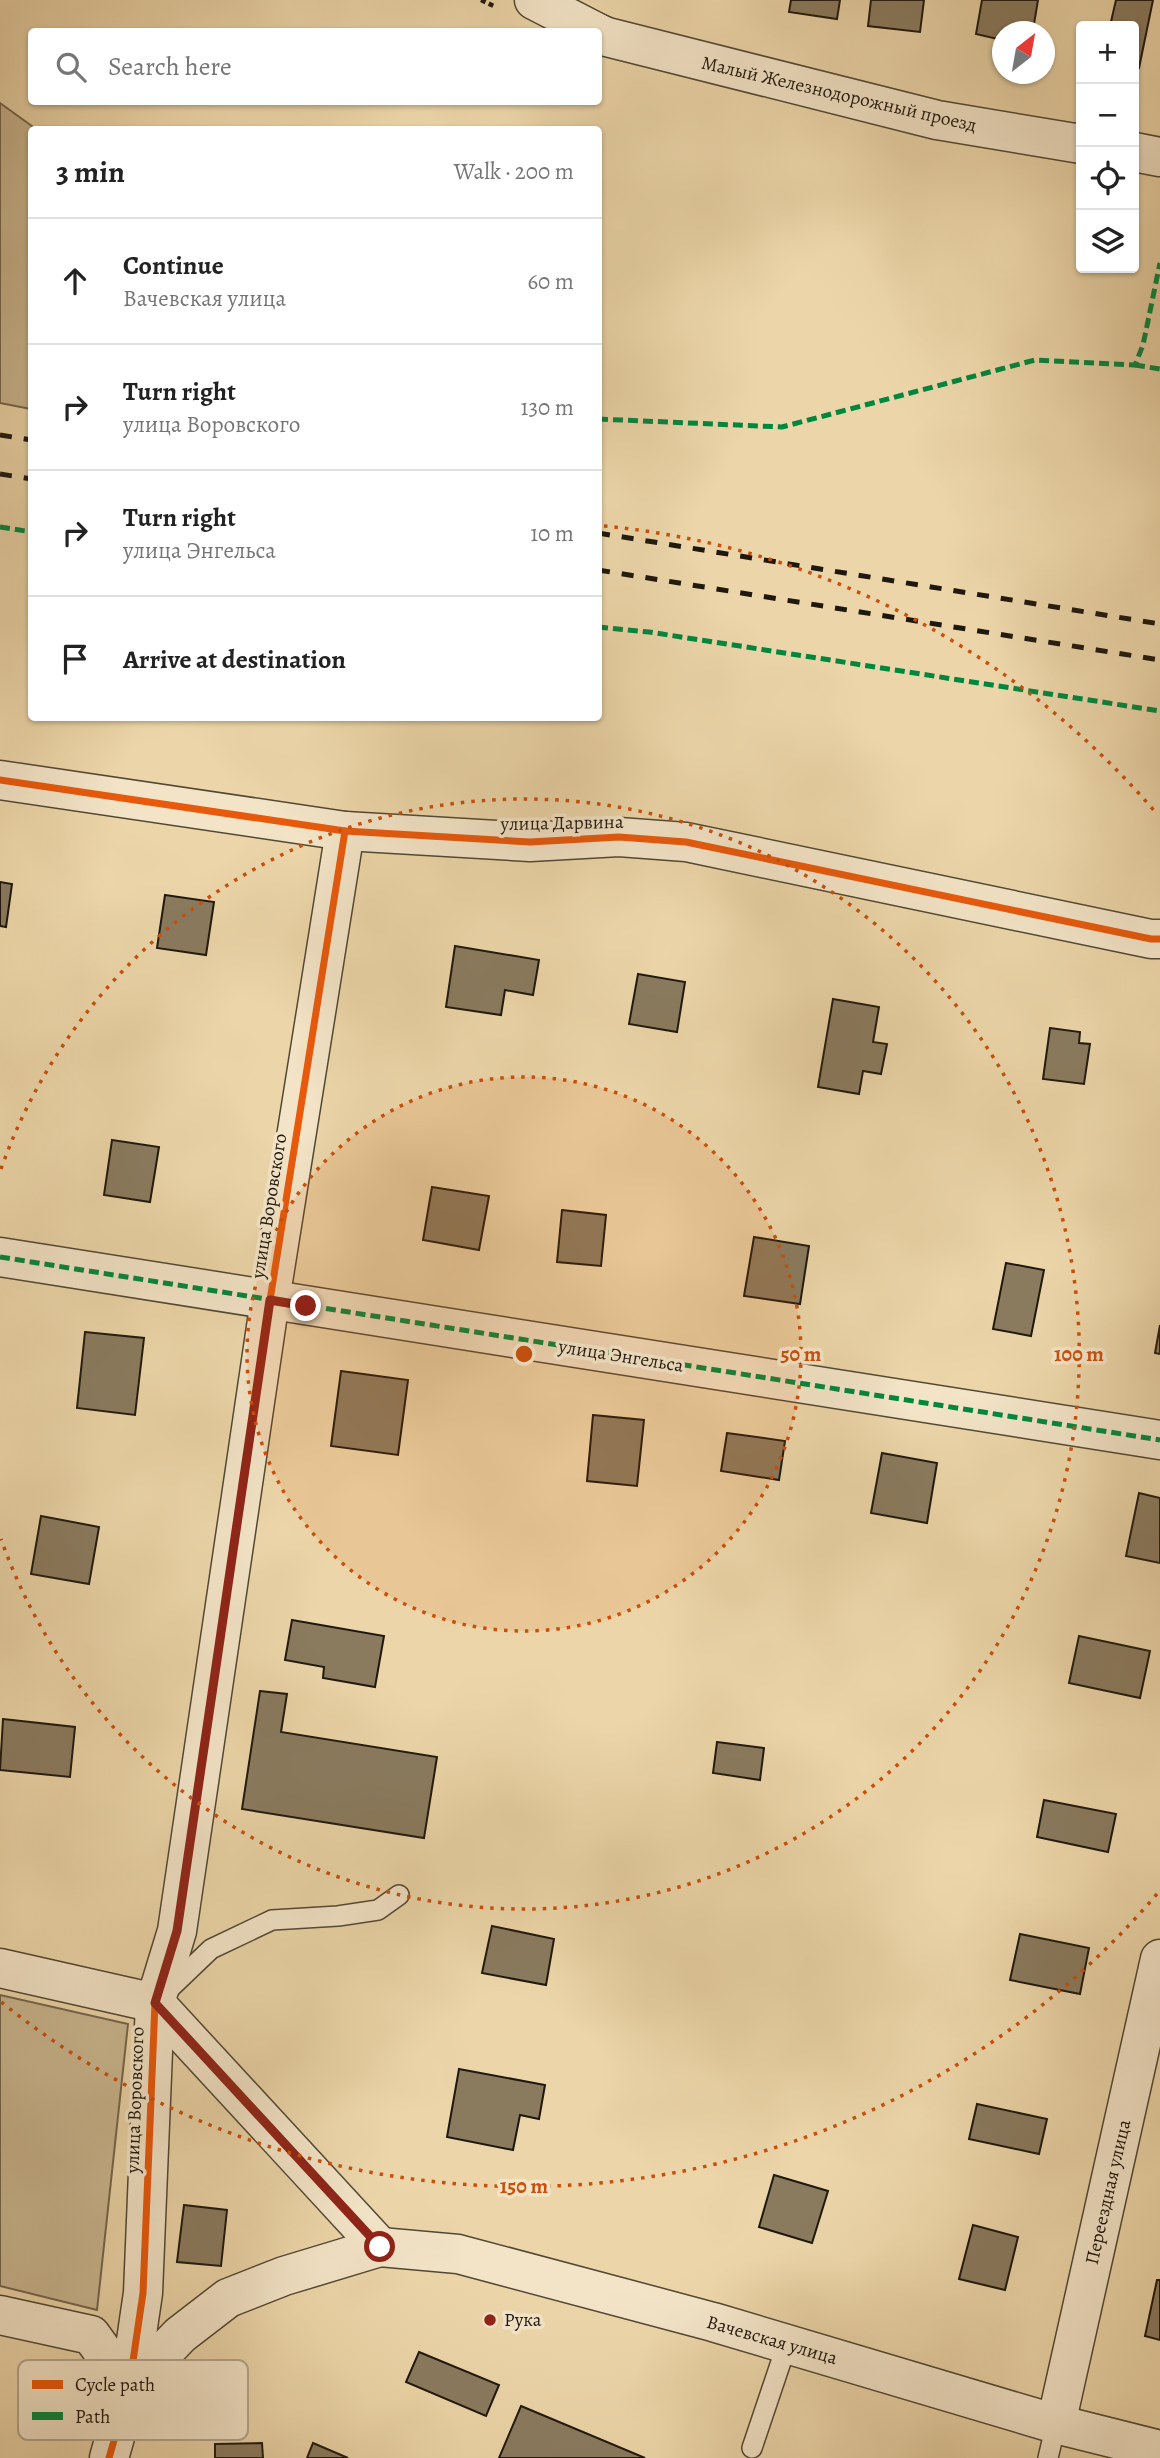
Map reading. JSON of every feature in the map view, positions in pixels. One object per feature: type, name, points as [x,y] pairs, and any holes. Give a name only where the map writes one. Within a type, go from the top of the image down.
[{"type":"street","name":"Малый Железнодорожный проезд","points":[[534,0],[589,28]]},
{"type":"street","name":"Малый Железнодорожный проезд","points":[[602,34],[937,120],[1076,143]]},
{"type":"street","points":[[1139,153],[1160,157]]},
{"type":"street","name":"улица Дарвина","points":[[0,780],[345,831],[530,842],[619,836],[686,842],[1160,939]]},
{"type":"street","name":"улица Воровского","points":[[133,2360],[143,2293],[155,2003],[177,1931],[270,1300],[345,831]]},
{"type":"street","name":"улица Энгельса","points":[[0,1257],[1160,1440]]},
{"type":"street","name":"Переездная улица","points":[[1052,2441],[1160,1959]]},
{"type":"street","points":[[0,1968],[155,2003],[380,2247]]},
{"type":"street","name":"Вачевская улица","points":[[156,2360],[180,2335],[228,2298],[284,2276],[380,2247],[458,2253],[787,2344],[1052,2441],[1160,2450]]},
{"type":"street","points":[[0,2315],[91,2334],[109,2360]]},
{"type":"street","name":"улица Воровского","points":[[109,2458],[114,2440]]},
{"type":"lane","points":[[155,2003],[211,1949],[272,1920],[338,1916],[378,1910],[399,1895]]},
{"type":"lane","points":[[752,2448],[787,2344]]},
{"type":"shaded area","points":[[0,103],[32,126],[28,126],[28,408],[0,403]]},
{"type":"shaded area","points":[[0,1995],[128,2024],[97,2310],[0,2286]]},
{"type":"building","points":[[791,0],[840,0],[837,19],[789,12]]},
{"type":"building","points":[[871,0],[924,0],[920,32],[868,26]]},
{"type":"building","points":[[982,0],[1038,0],[1034,21],[992,21],[992,38],[976,34]]},
{"type":"building","points":[[1116,0],[1153,0],[1139,68],[1139,21],[1111,21]]},
{"type":"building","points":[[0,882],[12,884],[6,927],[0,926]]},
{"type":"building","points":[[165,895],[214,902],[206,955],[157,948]]},
{"type":"building","points":[[455,946],[539,960],[533,995],[505,990],[501,1015],[446,1007]]},
{"type":"building","points":[[638,974],[685,982],[677,1032],[629,1024]]},
{"type":"building","points":[[833,999],[879,1007],[873,1042],[887,1044],[881,1074],[863,1071],[859,1094],[818,1087]]},
{"type":"building","points":[[1050,1028],[1080,1032],[1079,1043],[1090,1044],[1084,1084],[1043,1079]]},
{"type":"building","points":[[112,1140],[159,1147],[150,1202],[104,1195]]},
{"type":"building","points":[[432,1187],[489,1196],[479,1250],[423,1240]]},
{"type":"building","points":[[562,1210],[606,1215],[601,1266],[557,1262]]},
{"type":"building","points":[[754,1237],[809,1246],[800,1304],[744,1296]]},
{"type":"building","points":[[1006,1263],[1044,1270],[1031,1336],[993,1329]]},
{"type":"building","points":[[1160,1325],[1160,1354],[1155,1353]]},
{"type":"building","points":[[85,1332],[144,1338],[135,1415],[77,1408]]},
{"type":"building","points":[[341,1371],[408,1380],[398,1455],[331,1446]]},
{"type":"building","points":[[593,1415],[644,1420],[637,1486],[587,1481]]},
{"type":"building","points":[[727,1433],[785,1441],[779,1480],[721,1471]]},
{"type":"building","points":[[882,1453],[937,1463],[927,1523],[871,1513]]},
{"type":"building","points":[[1139,1493],[1160,1498],[1160,1563],[1126,1556]]},
{"type":"building","points":[[41,1516],[99,1527],[89,1584],[31,1574]]},
{"type":"building","points":[[292,1620],[384,1636],[375,1687],[323,1678],[324,1667],[285,1660]]},
{"type":"building","points":[[1079,1636],[1150,1651],[1140,1698],[1069,1683]]},
{"type":"building","points":[[260,1691],[287,1694],[281,1732],[437,1757],[424,1838],[242,1809]]},
{"type":"building","points":[[3,1719],[75,1727],[70,1777],[0,1770]]},
{"type":"building","points":[[717,1742],[764,1748],[760,1780],[713,1773]]},
{"type":"building","points":[[1044,1800],[1116,1814],[1108,1852],[1037,1837]]},
{"type":"building","points":[[492,1926],[554,1939],[546,1985],[482,1973]]},
{"type":"building","points":[[1020,1934],[1089,1948],[1080,1994],[1010,1980]]},
{"type":"building","points":[[459,2069],[545,2085],[539,2119],[520,2115],[513,2150],[447,2137]]},
{"type":"building","points":[[977,2104],[1047,2119],[1039,2154],[969,2139]]},
{"type":"building","points":[[774,2175],[828,2191],[812,2243],[759,2227]]},
{"type":"building","points":[[184,2205],[227,2210],[221,2266],[177,2262]]},
{"type":"building","points":[[973,2225],[1018,2237],[1005,2290],[959,2279]]},
{"type":"building","points":[[1157,2280],[1160,2280],[1160,2340],[1145,2336]]},
{"type":"building","points":[[419,2352],[499,2385],[486,2416],[406,2382]]},
{"type":"building","points":[[521,2406],[645,2458],[499,2458]]},
{"type":"building","points":[[262,2443],[263,2458],[215,2458],[215,2444]]},
{"type":"building","points":[[313,2443],[348,2458],[307,2458]]},
{"type":"railway","points":[[0,435],[28,439]]},
{"type":"railway","points":[[0,474],[28,478]]},
{"type":"railway","points":[[602,534],[1160,624]]},
{"type":"railway","points":[[602,571],[1160,660]]},
{"type":"marked path","points":[[602,419],[782,427],[1035,360],[1135,365],[1143,345],[1160,263]]},
{"type":"marked path","points":[[1135,365],[1160,369]]},
{"type":"marked path","points":[[0,527],[28,531]]},
{"type":"marked path","points":[[602,627],[649,632],[1160,711]]},
{"type":"marked path","points":[[0,1257],[1160,1440]]},
{"type":"cycle path","points":[[0,780],[345,831],[530,842],[619,837],[686,842],[1160,939]]},
{"type":"cycle path","points":[[133,2360],[143,2293],[155,2003],[177,1931],[270,1300],[345,831]]},
{"type":"cycle path","points":[[109,2458],[114,2440]]},
{"type":"place","name":"Рука","points":[[490,2320]]},
{"type":"route","points":[[306,1306],[270,1300],[177,1931],[155,2003],[380,2247]]}]
